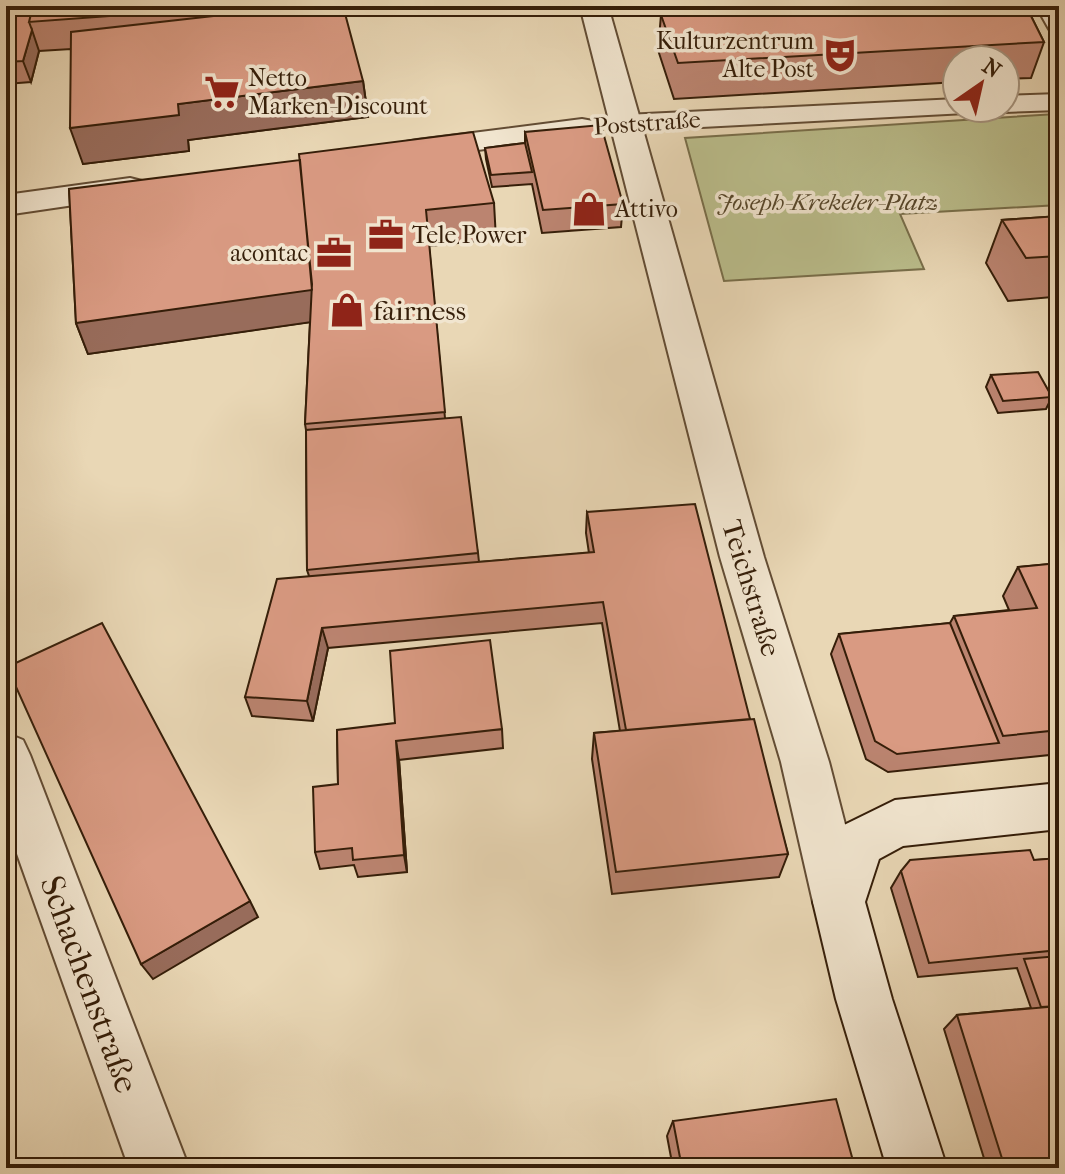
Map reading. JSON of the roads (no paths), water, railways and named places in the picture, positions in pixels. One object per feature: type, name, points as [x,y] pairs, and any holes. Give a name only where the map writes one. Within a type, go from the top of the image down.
[{"type":"street","name":"Teichstraße","points":[[594,6],[742,557],[805,762],[864,999],[917,1168]]},
{"type":"street","points":[[1050,6],[1059,23]]},
{"type":"street","points":[[1021,103],[1059,102]]},
{"type":"street","name":"Poststraße","points":[[381,154],[625,123],[941,108]]},
{"type":"street","points":[[6,205],[162,184]]},
{"type":"street","name":"Schachenstraße","points":[[6,755],[159,1168]]},
{"type":"street","points":[[839,902],[858,844],[895,823],[1059,806]]},
{"type":"place","name":"Kulturzentrum Alte Post","points":[[840,55]]},
{"type":"place","name":"Netto Marken-Discount","points":[[222,92]]},
{"type":"place","name":"Attivo","points":[[589,209]]},
{"type":"place","name":"Tele Power","points":[[386,235]]},
{"type":"place","name":"acontac","points":[[334,253]]},
{"type":"place","name":"fairness","points":[[347,310]]},
{"type":"park label","name":"Joseph-Krekeler-Platz","points":[[827,202]]}]
